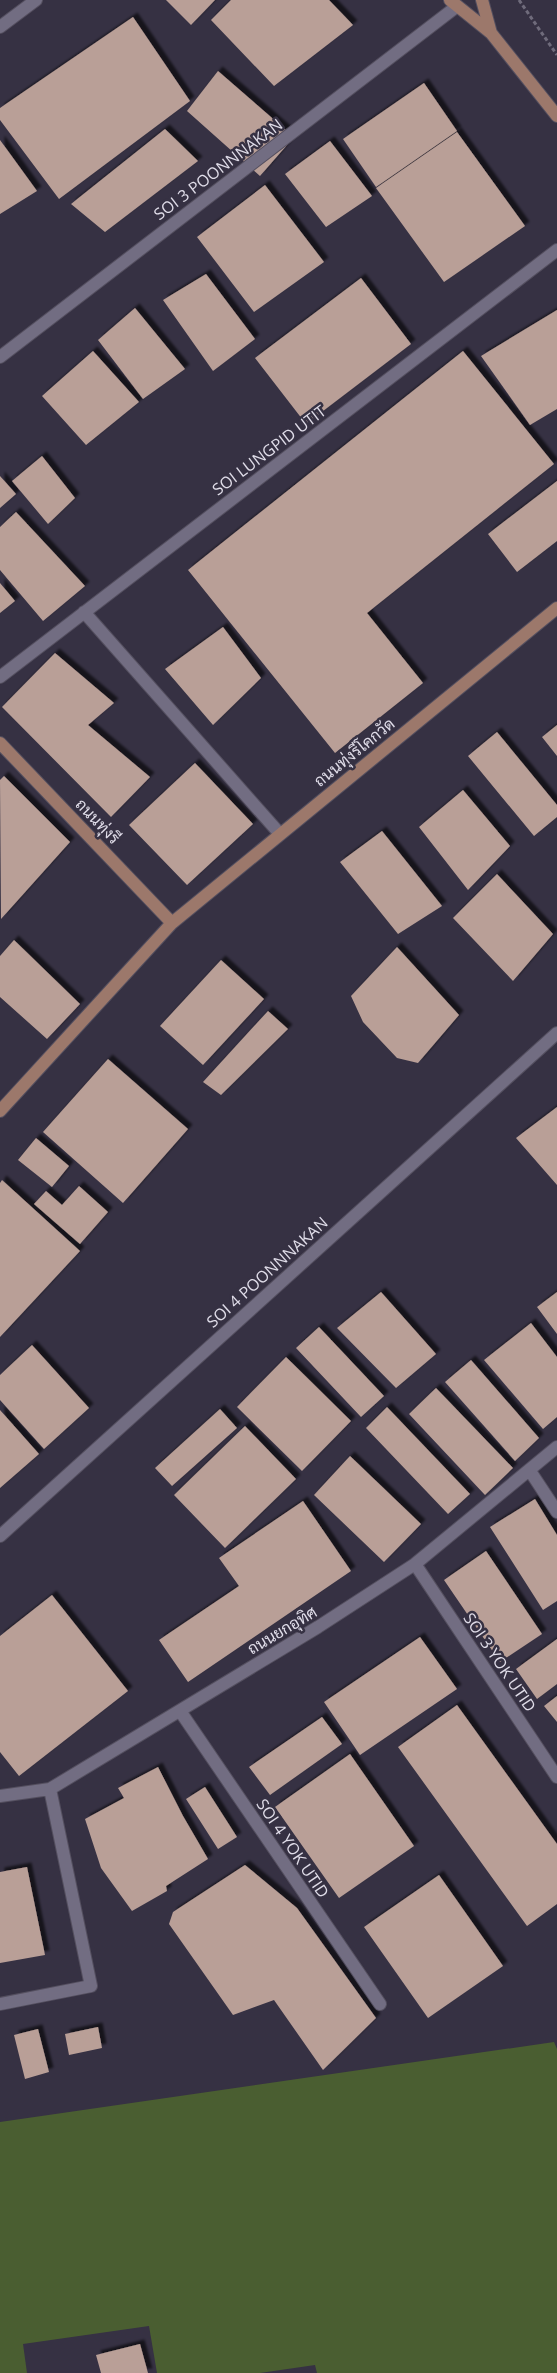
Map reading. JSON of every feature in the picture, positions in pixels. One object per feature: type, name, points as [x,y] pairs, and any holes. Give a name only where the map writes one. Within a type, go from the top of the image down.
[{"type":"street","points":[[0,27],[36,0]]},
{"type":"street","points":[[482,0],[491,33]]},
{"type":"street","points":[[453,3],[491,33],[557,116]]},
{"type":"street","name":"SOI 3 POONNNAKAN","points":[[0,357],[453,3]]},
{"type":"street","name":"SOI LUNGPID UTIT","points":[[0,677],[557,250]]},
{"type":"street","name":"ถนนทุ่งรีโคกวัด","points":[[0,1111],[172,923],[557,608]]},
{"type":"street","points":[[84,612],[280,834]]},
{"type":"street","name":"ถนนทุ่งรี","points":[[0,743],[172,923]]},
{"type":"street","name":"SOI 4 POONNNAKAN","points":[[0,1536],[557,1033]]},
{"type":"street","name":"ถนนยกอุทิศ","points":[[0,1796],[50,1789],[318,1627],[415,1564],[557,1448]]},
{"type":"street","points":[[530,1471],[557,1512]]},
{"type":"street","name":"SOI 3 YOK UTID","points":[[415,1564],[557,1777]]},
{"type":"street","name":"SOI 4 YOK UTID","points":[[180,1711],[380,2004]]},
{"type":"street","points":[[0,2004],[91,1986],[50,1789]]},
{"type":"path","points":[[519,0],[557,55]]},
{"type":"green space","points":[[554,2042],[557,2049],[557,2373],[317,2373],[315,2365],[260,2373],[157,2373],[149,2326],[23,2344],[27,2373],[0,2373],[0,2122]]},
{"type":"building","points":[[166,0],[215,0],[191,25]]},
{"type":"building","points":[[231,0],[329,0],[353,25],[274,86],[211,20]]},
{"type":"building","points":[[133,17],[190,101],[59,199],[0,120],[0,108]]},
{"type":"building","points":[[218,71],[294,137],[260,176],[187,111]]},
{"type":"building","points":[[424,83],[457,131],[376,187],[343,139]]},
{"type":"building","points":[[165,129],[198,161],[105,232],[71,204]]},
{"type":"building","points":[[457,132],[525,226],[444,282],[376,188]]},
{"type":"building","points":[[0,140],[37,191],[0,214]]},
{"type":"building","points":[[330,141],[372,196],[326,227],[285,174]]},
{"type":"building","points":[[265,185],[324,262],[254,312],[197,237]]},
{"type":"building","points":[[206,274],[255,339],[213,371],[163,300]]},
{"type":"building","points":[[361,278],[411,344],[306,424],[255,358]]},
{"type":"building","points":[[135,308],[185,369],[143,399],[98,340]]},
{"type":"building","points":[[557,310],[557,409],[530,425],[481,356]]},
{"type":"building","points":[[93,351],[139,402],[86,445],[42,396]]},
{"type":"building","points":[[463,351],[554,464],[367,613],[423,683],[335,753],[188,570]]},
{"type":"building","points":[[42,456],[75,498],[48,524],[12,481]]},
{"type":"building","points":[[0,476],[16,494],[0,508]]},
{"type":"building","points":[[557,481],[557,541],[517,572],[488,534]]},
{"type":"building","points":[[16,512],[85,586],[43,621],[0,570],[0,527]]},
{"type":"building","points":[[0,583],[15,601],[0,613]]},
{"type":"building","points":[[223,627],[261,678],[213,725],[165,669]]},
{"type":"building","points":[[55,653],[114,703],[88,725],[150,777],[111,817],[2,707]]},
{"type":"building","points":[[557,725],[557,756],[542,737]]},
{"type":"building","points":[[497,732],[557,805],[557,817],[534,836],[468,756]]},
{"type":"building","points":[[195,763],[253,824],[187,885],[129,825]]},
{"type":"building","points":[[4,776],[70,842],[1,919],[0,780]]},
{"type":"building","points":[[463,790],[510,846],[468,890],[419,827]]},
{"type":"building","points":[[382,831],[442,906],[398,934],[340,862]]},
{"type":"building","points":[[497,874],[553,934],[513,981],[453,918]]},
{"type":"building","points":[[14,940],[80,1004],[47,1039],[0,997],[0,956]]},
{"type":"building","points":[[397,947],[459,1015],[418,1063],[397,1058],[363,1022],[351,996]]},
{"type":"building","points":[[221,960],[264,999],[203,1065],[160,1026]]},
{"type":"building","points":[[268,1011],[288,1029],[221,1095],[203,1082]]},
{"type":"building","points":[[108,1059],[188,1129],[123,1203],[43,1132]]},
{"type":"building","points":[[557,1107],[557,1185],[516,1138]]},
{"type":"building","points":[[36,1138],[69,1166],[52,1187],[18,1160]]},
{"type":"building","points":[[2,1180],[80,1251],[0,1337],[0,1183]]},
{"type":"building","points":[[79,1186],[108,1212],[80,1244],[34,1204],[46,1191],[62,1205]]},
{"type":"building","points":[[381,1292],[436,1354],[396,1388],[337,1328]]},
{"type":"building","points":[[557,1292],[557,1334],[537,1307]]},
{"type":"building","points":[[531,1323],[557,1357],[557,1417],[543,1429],[484,1360]]},
{"type":"building","points":[[319,1327],[384,1396],[361,1417],[296,1348]]},
{"type":"building","points":[[32,1345],[89,1408],[44,1449],[0,1400],[0,1375]]},
{"type":"building","points":[[286,1357],[351,1421],[302,1471],[237,1407]]},
{"type":"building","points":[[471,1360],[539,1438],[515,1461],[445,1382]]},
{"type":"building","points":[[436,1388],[513,1468],[485,1495],[409,1414]]},
{"type":"building","points":[[387,1407],[470,1494],[448,1514],[366,1428]]},
{"type":"building","points":[[220,1409],[237,1428],[172,1486],[155,1468]]},
{"type":"building","points":[[0,1410],[39,1454],[0,1488]]},
{"type":"building","points":[[245,1426],[296,1479],[225,1548],[174,1495]]},
{"type":"building","points":[[350,1456],[421,1524],[384,1562],[314,1495]]},
{"type":"building","points":[[535,1499],[557,1535],[557,1601],[543,1610],[490,1527]]},
{"type":"building","points":[[303,1501],[351,1571],[188,1682],[159,1640],[239,1586],[219,1558]]},
{"type":"building","points":[[486,1551],[542,1634],[500,1662],[444,1580]]},
{"type":"building","points":[[52,1595],[128,1691],[19,1776],[0,1752],[0,1636]]},
{"type":"building","points":[[420,1637],[457,1689],[360,1755],[324,1702]]},
{"type":"building","points":[[557,1639],[557,1684],[537,1699],[516,1669]]},
{"type":"building","points":[[557,1696],[557,1722],[544,1706]]},
{"type":"building","points":[[457,1705],[557,1844],[557,1904],[527,1926],[398,1747]]},
{"type":"building","points":[[322,1717],[342,1744],[270,1795],[249,1767]]},
{"type":"building","points":[[350,1754],[414,1846],[339,1898],[275,1807]]},
{"type":"building","points":[[158,1767],[208,1859],[166,1886],[167,1891],[132,1911],[101,1868],[85,1819],[124,1798],[118,1788]]},
{"type":"building","points":[[205,1787],[237,1837],[218,1849],[186,1799]]},
{"type":"building","points":[[245,1865],[297,1908],[376,2018],[323,2070],[274,2000],[233,2015],[169,1924],[173,1912]]},
{"type":"building","points":[[27,1867],[45,1955],[0,1963],[0,1872]]},
{"type":"building","points":[[439,1875],[503,1966],[428,2018],[364,1927]]},
{"type":"building","points":[[98,2027],[102,2048],[69,2055],[65,2034]]},
{"type":"building","points":[[38,2029],[49,2072],[25,2079],[14,2035]]},
{"type":"building","points":[[140,2344],[148,2373],[101,2373],[96,2355]]}]
